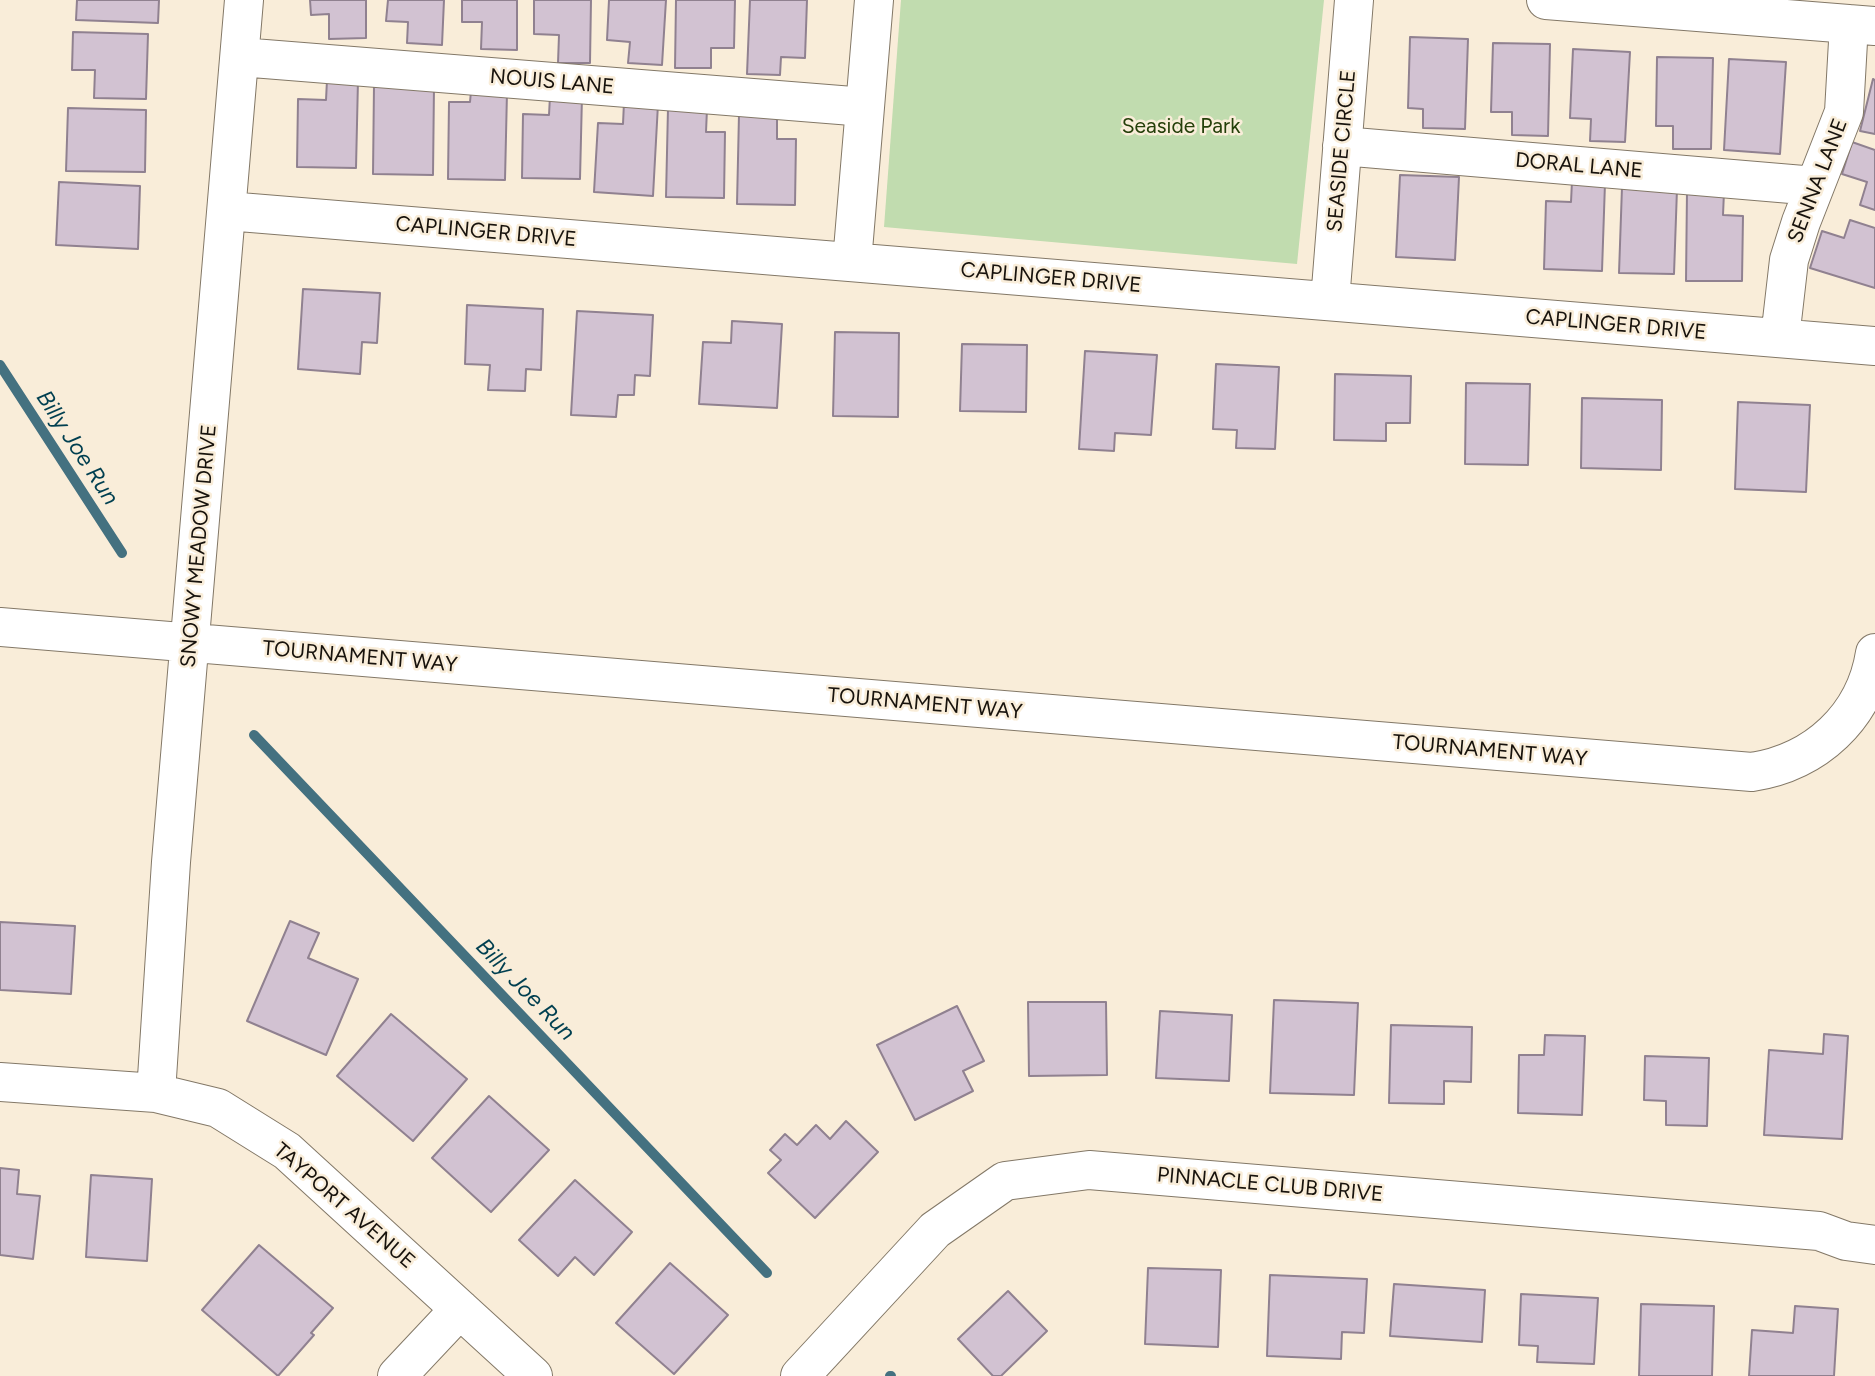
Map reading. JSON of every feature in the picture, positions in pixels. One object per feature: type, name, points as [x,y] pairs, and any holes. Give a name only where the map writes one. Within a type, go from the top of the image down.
[{"type":"street","name":"SNOWY MEADOW DRIVE","points":[[156,1093],[172,862],[244,0]]},
{"type":"street","points":[[852,262],[874,0]]},
{"type":"street","name":"SEASIDE CIRCLE","points":[[1330,301],[1354,0]]},
{"type":"street","points":[[1546,0],[1673,5],[1868,19]]},
{"type":"street","name":"SENNA LANE","points":[[1780,338],[1788,260],[1844,112],[1868,19]]},
{"type":"street","name":"NOUIS LANE","points":[[240,57],[865,107]]},
{"type":"street","name":"DORAL LANE","points":[[1342,146],[1815,186]]},
{"type":"street","name":"CAPLINGER DRIVE","points":[[227,211],[1875,346]]},
{"type":"street","name":"TOURNAMENT WAY","points":[[0,627],[1752,772],[1776,768],[1795,760],[1839,730],[1866,688],[1875,653]]},
{"type":"street","name":"TAYPORT AVENUE","points":[[0,1082],[156,1093],[218,1108],[287,1151],[533,1376]]},
{"type":"street","name":"PINNACLE CLUB DRIVE","points":[[800,1376],[935,1230],[1005,1181],[1089,1170],[1819,1231],[1846,1241],[1875,1245]]},
{"type":"street","name":"PINNACLE CLUB DRIVE","points":[[1819,1231],[1875,1217]]},
{"type":"street","points":[[397,1376],[460,1310]]},
{"type":"green space","name":"Seaside Park","points":[[901,0],[1324,0],[1297,264],[884,227]]},
{"type":"building","points":[[77,0],[159,0],[158,23],[76,20]]},
{"type":"building","points":[[310,0],[366,0],[366,38],[329,39],[329,14],[311,15]]},
{"type":"building","points":[[388,0],[444,0],[442,45],[407,43],[408,22],[386,21]]},
{"type":"building","points":[[462,0],[517,0],[517,50],[481,49],[482,22],[462,22]]},
{"type":"building","points":[[534,0],[591,0],[590,63],[558,63],[559,35],[534,34]]},
{"type":"building","points":[[609,0],[666,0],[662,65],[628,63],[630,42],[607,40]]},
{"type":"building","points":[[676,0],[735,0],[734,48],[711,48],[711,68],[675,68]]},
{"type":"building","points":[[750,0],[807,0],[805,58],[781,57],[780,75],[747,74]]},
{"type":"building","points":[[73,32],[148,34],[146,99],[94,98],[95,70],[72,70]]},
{"type":"building","points":[[1410,37],[1468,39],[1465,129],[1423,128],[1423,109],[1408,108]]},
{"type":"building","points":[[1493,43],[1550,44],[1548,136],[1512,135],[1512,112],[1491,112]]},
{"type":"building","points":[[1573,49],[1630,52],[1625,142],[1590,141],[1591,119],[1570,118]]},
{"type":"building","points":[[1657,57],[1713,58],[1711,149],[1673,149],[1673,126],[1656,126]]},
{"type":"building","points":[[1729,59],[1786,62],[1780,154],[1724,150]]},
{"type":"building","points":[[1873,79],[1875,80],[1875,134],[1860,131]]},
{"type":"building","points":[[327,80],[358,80],[356,168],[297,167],[298,99],[326,100]]},
{"type":"building","points":[[374,85],[434,86],[433,175],[373,174]]},
{"type":"building","points":[[471,91],[507,92],[505,180],[448,179],[449,102],[470,102]]},
{"type":"building","points":[[550,96],[582,96],[580,179],[522,178],[523,114],[549,115]]},
{"type":"building","points":[[624,102],[658,104],[653,196],[594,192],[598,123],[623,124]]},
{"type":"building","points":[[68,108],[146,110],[145,172],[66,171]]},
{"type":"building","points":[[668,108],[707,109],[706,132],[725,132],[724,198],[666,197]]},
{"type":"building","points":[[739,114],[777,114],[777,139],[796,139],[795,205],[737,204]]},
{"type":"building","points":[[1852,142],[1875,150],[1875,210],[1860,205],[1867,182],[1842,174]]},
{"type":"building","points":[[1400,175],[1459,177],[1455,260],[1396,257]]},
{"type":"building","points":[[1572,181],[1605,183],[1602,271],[1544,269],[1546,201],[1571,202]]},
{"type":"building","points":[[59,182],[140,186],[138,249],[56,245]]},
{"type":"building","points":[[1622,187],[1677,189],[1674,274],[1619,273]]},
{"type":"building","points":[[1687,191],[1724,192],[1723,215],[1743,216],[1742,281],[1686,281]]},
{"type":"building","points":[[1850,220],[1875,228],[1875,288],[1810,268],[1822,231],[1844,238]]},
{"type":"building","points":[[303,289],[380,293],[377,343],[362,342],[360,374],[298,369]]},
{"type":"building","points":[[467,305],[543,309],[541,370],[526,369],[525,391],[488,390],[490,365],[465,364]]},
{"type":"building","points":[[577,311],[653,315],[650,376],[635,375],[634,395],[618,395],[616,417],[571,415]]},
{"type":"building","points":[[732,321],[782,324],[777,408],[699,404],[703,342],[731,343]]},
{"type":"building","points":[[835,332],[899,333],[898,417],[833,416]]},
{"type":"building","points":[[962,344],[1027,345],[1026,412],[960,411]]},
{"type":"building","points":[[1085,351],[1157,355],[1151,435],[1115,433],[1114,451],[1079,449]]},
{"type":"building","points":[[1216,364],[1279,367],[1275,449],[1236,448],[1237,430],[1213,429]]},
{"type":"building","points":[[1335,374],[1411,376],[1410,423],[1386,423],[1386,441],[1334,440]]},
{"type":"building","points":[[1466,383],[1530,384],[1528,465],[1465,464]]},
{"type":"building","points":[[1582,398],[1662,400],[1661,470],[1581,468]]},
{"type":"building","points":[[1738,402],[1810,405],[1806,492],[1735,489]]},
{"type":"building","points":[[290,921],[319,933],[308,958],[358,979],[326,1055],[247,1021]]},
{"type":"building","points":[[0,922],[75,926],[71,994],[0,990]]},
{"type":"building","points":[[1274,1000],[1358,1003],[1354,1095],[1270,1093]]},
{"type":"building","points":[[1028,1002],[1106,1002],[1107,1075],[1029,1076]]},
{"type":"building","points":[[957,1006],[984,1061],[963,1071],[973,1091],[915,1120],[877,1045]]},
{"type":"building","points":[[1160,1011],[1232,1015],[1229,1081],[1156,1078]]},
{"type":"building","points":[[391,1014],[467,1079],[413,1141],[337,1076]]},
{"type":"building","points":[[1391,1025],[1472,1027],[1471,1082],[1444,1081],[1444,1104],[1389,1103]]},
{"type":"building","points":[[1824,1034],[1848,1036],[1842,1139],[1764,1135],[1769,1050],[1823,1054]]},
{"type":"building","points":[[1545,1035],[1585,1036],[1582,1115],[1518,1113],[1519,1055],[1544,1055]]},
{"type":"building","points":[[1645,1056],[1709,1058],[1707,1126],[1666,1125],[1666,1101],[1644,1100]]},
{"type":"building","points":[[489,1096],[549,1150],[491,1212],[432,1158]]},
{"type":"building","points":[[846,1121],[878,1152],[815,1218],[768,1173],[781,1160],[770,1150],[785,1134],[797,1145],[816,1125],[830,1139]]},
{"type":"building","points":[[0,1168],[19,1170],[17,1194],[40,1196],[33,1259],[0,1255]]},
{"type":"building","points":[[91,1175],[152,1179],[147,1261],[86,1257]]},
{"type":"building","points":[[575,1180],[632,1232],[594,1275],[575,1257],[558,1276],[519,1240]]},
{"type":"building","points":[[259,1245],[333,1308],[311,1333],[314,1335],[278,1376],[202,1310]]},
{"type":"building","points":[[670,1263],[728,1315],[674,1374],[616,1323]]},
{"type":"building","points":[[1148,1268],[1221,1270],[1218,1347],[1145,1344]]},
{"type":"building","points":[[1270,1275],[1367,1279],[1364,1333],[1342,1332],[1341,1359],[1267,1356]]},
{"type":"building","points":[[1394,1284],[1485,1290],[1482,1342],[1390,1336]]},
{"type":"building","points":[[1008,1291],[1047,1331],[1001,1376],[993,1376],[958,1339]]},
{"type":"building","points":[[1521,1294],[1598,1298],[1594,1364],[1537,1362],[1538,1346],[1519,1345]]},
{"type":"building","points":[[1641,1304],[1714,1306],[1712,1376],[1639,1376]]},
{"type":"building","points":[[1795,1306],[1838,1309],[1834,1376],[1749,1376],[1752,1330],[1793,1333]]},
{"type":"waterway","name":"Billy Joe Run","points":[[0,365],[122,553]]},
{"type":"waterway","name":"Billy Joe Run","points":[[254,735],[767,1273]]}]
